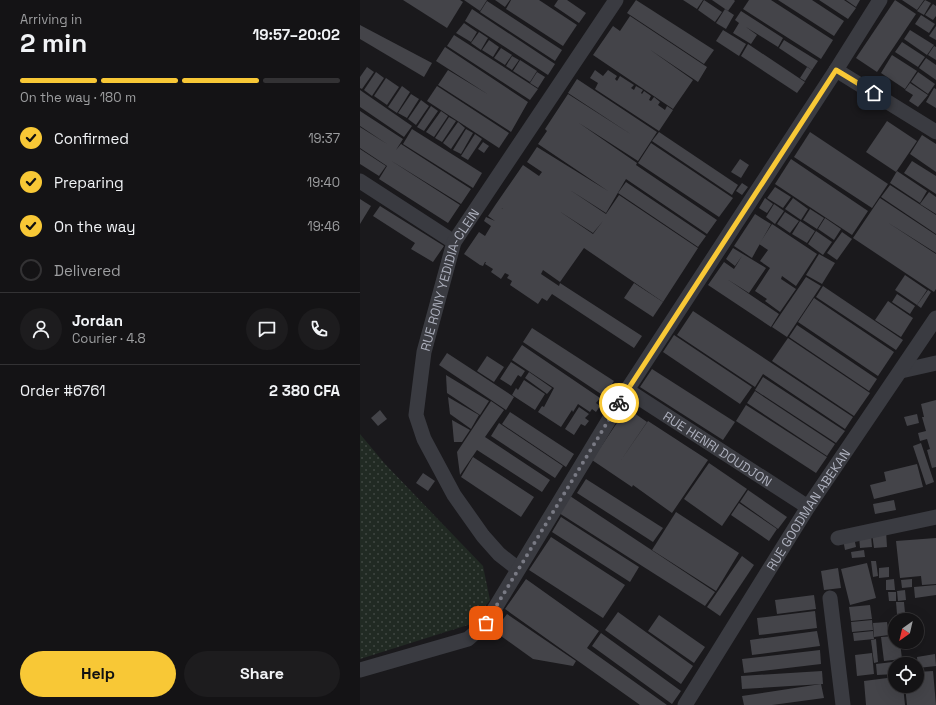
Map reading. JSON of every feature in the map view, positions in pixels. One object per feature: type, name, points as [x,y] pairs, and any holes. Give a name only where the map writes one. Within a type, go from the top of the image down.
[{"type":"street","name":"RUE RONY YEDIDIA-CLEIN","points":[[518,569],[499,554],[483,536],[454,495],[424,439],[416,414],[424,352],[454,242],[616,0]]},
{"type":"street","points":[[360,670],[468,639],[486,623],[627,390],[880,0]]},
{"type":"street","points":[[836,70],[936,132]]},
{"type":"street","points":[[360,181],[454,242]]},
{"type":"street","name":"RUE GOODMAN ABEKAN","points":[[685,705],[808,507],[936,318]]},
{"type":"street","points":[[901,371],[936,363]]},
{"type":"street","name":"RUE HENRI DOUDJON","points":[[627,390],[808,507]]},
{"type":"street","points":[[838,538],[936,517]]},
{"type":"street","points":[[830,598],[843,705]]},
{"type":"shaded area","points":[[360,434],[385,464],[483,566],[490,600],[471,624],[360,659]]},
{"type":"building","points":[[403,0],[460,0],[463,2],[447,28]]},
{"type":"building","points":[[464,0],[487,0],[480,11]]},
{"type":"building","points":[[495,0],[510,0],[505,7]]},
{"type":"building","points":[[511,0],[539,0],[577,25],[563,46],[506,9]]},
{"type":"building","points":[[558,0],[567,0],[586,13],[579,23],[554,6]]},
{"type":"building","points":[[636,0],[714,50],[704,64],[627,13]]},
{"type":"building","points":[[683,0],[703,0],[697,9]]},
{"type":"building","points":[[704,0],[722,12],[715,22],[698,10]]},
{"type":"building","points":[[712,0],[734,0],[735,1],[728,11]]},
{"type":"building","points":[[749,0],[771,0],[833,40],[821,59],[743,9]]},
{"type":"building","points":[[778,0],[812,0],[844,21],[834,36]]},
{"type":"building","points":[[819,0],[844,0],[856,8],[848,19]]},
{"type":"building","points":[[846,0],[860,0],[856,7]]},
{"type":"building","points":[[895,0],[916,14],[877,72],[856,58]]},
{"type":"building","points":[[902,0],[924,0],[917,10]]},
{"type":"building","points":[[925,0],[931,3],[924,15],[917,11]]},
{"type":"building","points":[[487,1],[562,50],[555,61],[480,12]]},
{"type":"building","points":[[933,4],[936,6],[936,16],[933,20],[925,15]]},
{"type":"building","points":[[472,9],[555,64],[548,75],[465,21]]},
{"type":"building","points":[[725,9],[734,15],[726,29],[716,23]]},
{"type":"building","points":[[741,11],[783,38],[778,47],[746,27],[757,35],[751,44],[733,33],[739,23],[735,20]]},
{"type":"building","points":[[921,15],[935,24],[929,33],[915,24]]},
{"type":"building","points":[[630,16],[707,67],[698,82],[649,49],[693,80],[673,109],[593,55],[613,26],[620,31]]},
{"type":"building","points":[[464,23],[477,32],[471,42],[456,33]]},
{"type":"building","points":[[360,25],[432,63],[424,77],[360,39]]},
{"type":"building","points":[[936,26],[936,40],[929,36]]},
{"type":"building","points":[[723,30],[746,44],[739,56],[716,41]]},
{"type":"building","points":[[910,30],[934,45],[927,55],[904,39]]},
{"type":"building","points":[[479,32],[488,38],[481,50],[471,43]]},
{"type":"building","points":[[454,35],[538,89],[530,100],[447,46]]},
{"type":"building","points":[[489,40],[499,47],[493,57],[482,50]]},
{"type":"building","points":[[784,40],[818,61],[812,70],[779,48]]},
{"type":"building","points":[[902,42],[925,57],[918,67],[895,52]]},
{"type":"building","points":[[748,44],[805,82],[797,93],[741,56]]},
{"type":"building","points":[[934,46],[936,47],[936,60],[928,55]]},
{"type":"building","points":[[445,47],[528,102],[511,132],[438,85],[448,70],[489,95],[436,61]]},
{"type":"building","points":[[501,48],[512,55],[505,65],[494,58]]},
{"type":"building","points":[[892,55],[917,71],[905,89],[881,73]]},
{"type":"building","points":[[512,56],[519,60],[512,70],[506,66]]},
{"type":"building","points":[[926,58],[936,65],[936,80],[919,68]]},
{"type":"building","points":[[520,60],[537,71],[530,82],[513,71]]},
{"type":"building","points":[[367,67],[374,72],[362,89],[360,88],[360,77]]},
{"type":"building","points":[[807,67],[812,70],[805,81],[800,78]]},
{"type":"building","points":[[595,70],[603,76],[608,70],[617,76],[615,79],[617,81],[620,76],[634,85],[631,88],[634,90],[636,86],[643,90],[641,93],[642,94],[644,91],[651,96],[649,100],[651,101],[654,97],[660,102],[658,105],[665,110],[667,106],[673,110],[659,131],[595,89],[598,83],[590,78]]},
{"type":"building","points":[[376,72],[384,78],[372,96],[364,90]]},
{"type":"building","points":[[537,72],[545,77],[538,88],[530,83]]},
{"type":"building","points":[[918,72],[935,84],[928,94],[911,82]]},
{"type":"building","points":[[386,78],[399,87],[387,105],[374,96]]},
{"type":"building","points":[[577,79],[657,132],[638,161],[579,123],[637,163],[636,165],[717,220],[707,234],[626,179],[606,213],[570,190],[606,214],[619,195],[698,248],[663,302],[584,248],[560,282],[543,270],[541,274],[559,286],[560,283],[642,336],[634,348],[552,294],[547,301],[542,298],[538,304],[510,285],[512,281],[507,278],[509,275],[505,273],[501,279],[491,272],[493,269],[485,264],[486,262],[483,266],[480,265],[464,254],[479,232],[485,236],[491,226],[484,221],[486,217],[495,221],[488,216],[523,165],[539,176],[542,172],[527,162],[537,147],[608,191],[538,144],[547,131],[545,129],[568,94],[632,135],[568,93]],"holes":[[[559,211],[593,233],[603,221],[593,234]]]},
{"type":"building","points":[[910,83],[928,95],[918,107],[909,101],[913,95],[905,90]]},
{"type":"building","points":[[402,86],[410,92],[397,113],[388,107]]},
{"type":"building","points":[[437,86],[509,133],[499,148],[427,101]]},
{"type":"building","points":[[934,88],[936,89],[936,108],[926,102]]},
{"type":"building","points":[[360,90],[412,126],[404,137],[360,107]]},
{"type":"building","points":[[411,94],[419,99],[407,118],[398,113]]},
{"type":"building","points":[[421,100],[429,106],[416,125],[408,119]]},
{"type":"building","points":[[431,106],[438,111],[424,131],[417,127]]},
{"type":"building","points":[[360,111],[403,139],[396,150],[401,144],[471,189],[461,204],[390,160],[460,205],[448,223],[379,179],[387,166],[360,148],[360,127],[387,144],[360,126]]},
{"type":"building","points":[[441,111],[448,116],[434,137],[426,132]]},
{"type":"building","points":[[449,117],[456,121],[442,142],[435,138]]},
{"type":"building","points":[[887,121],[917,141],[896,172],[866,152]]},
{"type":"building","points":[[458,122],[465,128],[451,149],[443,143]]},
{"type":"building","points":[[412,129],[482,173],[473,188],[403,144]]},
{"type":"building","points":[[466,129],[473,133],[461,154],[453,150]]},
{"type":"building","points":[[659,132],[738,185],[732,195],[652,141]]},
{"type":"building","points":[[810,132],[888,184],[872,208],[794,157]]},
{"type":"building","points":[[475,134],[482,139],[468,160],[461,156]]},
{"type":"building","points":[[922,135],[936,144],[936,172],[910,154]]},
{"type":"building","points":[[483,142],[489,146],[484,153],[478,149]]},
{"type":"building","points":[[651,143],[733,198],[719,217],[638,163]]},
{"type":"building","points":[[360,149],[386,166],[379,176],[360,164]]},
{"type":"building","points":[[740,159],[749,165],[741,178],[731,172]]},
{"type":"building","points":[[791,159],[868,211],[852,235],[775,184]]},
{"type":"building","points":[[912,161],[936,176],[936,194],[904,173]]},
{"type":"building","points":[[897,171],[927,191],[920,203],[890,183]]},
{"type":"building","points":[[626,182],[706,236],[698,247],[618,193]]},
{"type":"building","points":[[742,183],[748,187],[742,195],[736,191]]},
{"type":"building","points":[[890,185],[936,215],[936,234],[881,197]]},
{"type":"building","points":[[775,187],[791,197],[783,208],[767,198]]},
{"type":"building","points":[[929,192],[936,197],[936,214],[920,204]]},
{"type":"building","points":[[765,198],[773,204],[767,213],[759,208]]},
{"type":"building","points":[[793,198],[808,209],[801,220],[785,209]]},
{"type":"building","points":[[880,198],[936,235],[936,253],[887,222],[936,254],[936,289],[934,292],[853,238]]},
{"type":"building","points":[[360,199],[371,206],[360,224]]},
{"type":"building","points":[[774,204],[784,211],[775,224],[766,217]]},
{"type":"building","points":[[380,206],[444,246],[433,262],[411,249],[415,243],[373,216]]},
{"type":"building","points":[[810,209],[824,218],[817,229],[803,220]]},
{"type":"building","points":[[785,212],[799,221],[790,233],[777,224]]},
{"type":"building","points":[[755,214],[771,224],[752,258],[734,246]]},
{"type":"building","points":[[825,218],[841,229],[834,240],[818,229]]},
{"type":"building","points":[[800,221],[815,231],[807,243],[792,234]]},
{"type":"building","points":[[772,224],[817,254],[796,286],[782,276],[781,279],[796,289],[780,312],[765,301],[767,299],[755,291],[770,268],[760,261],[768,250],[759,244]]},
{"type":"building","points":[[816,231],[832,242],[823,255],[808,244]]},
{"type":"building","points":[[842,232],[852,239],[837,260],[827,253]]},
{"type":"building","points":[[733,248],[766,268],[749,293],[727,279],[779,314],[771,327],[708,285],[724,262],[734,269],[742,256],[735,266],[726,259]]},
{"type":"building","points":[[819,254],[835,263],[822,284],[806,275]]},
{"type":"building","points":[[905,275],[927,290],[917,305],[895,290]]},
{"type":"building","points":[[806,277],[821,286],[787,337],[772,327]]},
{"type":"building","points":[[634,283],[663,302],[653,317],[624,298]]},
{"type":"building","points":[[823,286],[903,340],[896,350],[816,297]]},
{"type":"building","points":[[928,290],[931,292],[921,308],[917,305]]},
{"type":"building","points":[[897,294],[915,306],[910,314],[892,302]]},
{"type":"building","points":[[814,298],[894,352],[878,376],[798,322]]},
{"type":"building","points":[[888,301],[913,318],[901,337],[875,320]]},
{"type":"building","points":[[693,311],[853,417],[845,429],[763,374],[755,387],[677,335]]},
{"type":"building","points":[[797,325],[877,379],[869,391],[789,337]]},
{"type":"building","points":[[532,328],[614,381],[604,396],[523,342]]},
{"type":"building","points":[[674,335],[752,387],[740,404],[663,352]]},
{"type":"building","points":[[788,338],[870,393],[854,416],[772,361]]},
{"type":"building","points":[[522,345],[600,398],[596,403],[600,406],[596,412],[592,409],[590,412],[578,404],[573,412],[572,410],[561,427],[538,412],[542,406],[544,407],[554,388],[512,360]]},
{"type":"building","points":[[447,353],[514,397],[506,410],[439,365]]},
{"type":"building","points":[[487,356],[504,367],[494,382],[477,371]]},
{"type":"building","points":[[511,362],[525,371],[521,377],[518,375],[511,386],[500,379]]},
{"type":"building","points":[[652,369],[735,422],[723,440],[640,387]]},
{"type":"building","points":[[529,372],[552,388],[547,394],[525,378]]},
{"type":"building","points":[[446,375],[489,401],[480,415],[447,393]]},
{"type":"building","points":[[763,377],[845,431],[836,443],[755,390]]},
{"type":"building","points":[[524,380],[545,394],[535,410],[512,395],[516,388],[518,390]]},
{"type":"building","points":[[755,391],[835,444],[827,456],[747,403]]},
{"type":"building","points":[[448,397],[479,415],[471,429],[450,414]]},
{"type":"building","points":[[936,400],[936,467],[932,468],[927,450],[930,449],[927,439],[920,441],[918,433],[926,431],[922,417],[924,417],[921,404]]},
{"type":"building","points":[[491,401],[504,410],[485,437],[550,480],[542,492],[477,450],[460,475],[457,452]]},
{"type":"building","points":[[746,405],[827,457],[816,473],[736,421]]},
{"type":"building","points":[[579,407],[589,414],[585,418],[589,421],[585,426],[581,424],[574,435],[565,429]]},
{"type":"building","points":[[627,408],[647,422],[619,463],[648,421],[708,460],[672,513],[633,485],[632,487],[592,460]]},
{"type":"building","points":[[380,410],[387,419],[378,426],[371,418]]},
{"type":"building","points":[[510,412],[574,454],[566,467],[502,424]]},
{"type":"building","points":[[917,414],[919,423],[907,426],[904,417]]},
{"type":"building","points":[[452,420],[470,430],[462,442],[454,442]]},
{"type":"building","points":[[499,423],[563,466],[555,478],[491,436]]},
{"type":"building","points":[[921,443],[934,482],[926,485],[913,446]]},
{"type":"building","points":[[473,457],[534,497],[521,517],[461,477]]},
{"type":"building","points":[[709,463],[747,489],[722,526],[684,499]]},
{"type":"building","points":[[917,464],[923,487],[874,499],[870,485],[886,481],[884,472]]},
{"type":"building","points":[[423,473],[435,481],[428,491],[416,483]]},
{"type":"building","points":[[586,479],[663,528],[653,542],[577,493]]},
{"type":"building","points":[[748,490],[787,517],[778,529],[740,502]]},
{"type":"building","points":[[570,496],[715,592],[705,606],[559,513]]},
{"type":"building","points":[[894,500],[896,510],[875,514],[873,504]]},
{"type":"building","points":[[739,503],[777,529],[769,541],[731,515]]},
{"type":"building","points":[[676,512],[739,553],[716,591],[652,550]]},
{"type":"building","points":[[561,517],[639,567],[630,582],[552,532]]},
{"type":"building","points":[[886,531],[887,547],[874,548],[872,533]]},
{"type":"building","points":[[871,535],[872,547],[860,548],[859,536]]},
{"type":"building","points":[[551,537],[625,585],[603,618],[529,570]]},
{"type":"building","points":[[854,537],[856,547],[845,550],[843,539]]},
{"type":"building","points":[[936,538],[936,584],[922,585],[921,576],[900,578],[896,541]]},
{"type":"building","points":[[864,550],[865,557],[852,558],[851,552]]},
{"type":"building","points":[[742,556],[754,565],[720,616],[707,607]]},
{"type":"building","points":[[871,561],[876,561],[878,576],[873,577]]},
{"type":"building","points":[[867,563],[876,598],[850,605],[841,569]]},
{"type":"building","points":[[889,567],[889,577],[879,578],[879,568]]},
{"type":"building","points":[[838,568],[841,588],[824,590],[821,571]]},
{"type":"building","points":[[526,579],[599,631],[587,648],[667,705],[640,705],[505,609]]},
{"type":"building","points":[[894,579],[895,590],[886,590],[886,580]]},
{"type":"building","points":[[912,579],[912,587],[902,588],[901,580]]},
{"type":"building","points":[[936,585],[936,595],[915,598],[914,587]]},
{"type":"building","points":[[905,590],[906,600],[898,601],[897,591]]},
{"type":"building","points":[[888,592],[896,592],[896,601],[889,601]]},
{"type":"building","points":[[814,595],[816,609],[777,614],[775,600]]},
{"type":"building","points":[[896,602],[904,602],[905,613],[897,613]]},
{"type":"building","points":[[870,605],[872,619],[851,621],[849,607]]},
{"type":"building","points":[[815,611],[817,628],[759,635],[757,618]]},
{"type":"building","points":[[618,612],[693,666],[681,684],[605,630]]},
{"type":"building","points":[[507,614],[576,661],[573,666],[533,659],[494,631]]},
{"type":"building","points":[[659,615],[705,647],[694,663],[648,631]]},
{"type":"building","points":[[872,620],[873,630],[852,632],[851,622]]},
{"type":"building","points":[[887,622],[888,635],[874,637],[873,623]]},
{"type":"building","points":[[817,631],[820,646],[752,655],[750,640]]},
{"type":"building","points":[[873,631],[874,639],[854,641],[853,633]]},
{"type":"building","points":[[601,633],[681,691],[672,704],[592,646]]},
{"type":"building","points":[[888,636],[888,649],[901,649],[902,657],[888,657],[888,661],[884,661],[881,637]]},
{"type":"building","points":[[876,639],[878,662],[874,663],[871,640]]},
{"type":"building","points":[[820,650],[821,664],[744,673],[742,659]]},
{"type":"building","points":[[872,653],[874,674],[857,676],[855,655]]},
{"type":"building","points":[[935,654],[936,666],[924,667],[924,657],[917,657]]},
{"type":"building","points":[[888,663],[888,674],[877,675],[876,664]]},
{"type":"building","points":[[822,671],[823,684],[742,689],[741,676]]},
{"type":"building","points":[[933,671],[936,705],[907,705],[906,693],[924,693],[924,672]]},
{"type":"building","points":[[888,678],[888,693],[904,693],[905,705],[866,705],[864,681]]},
{"type":"building","points":[[821,684],[824,698],[772,705],[744,705],[742,696]]},
{"type":"way so far","points":[[486,623],[619,403]]},
{"type":"route","points":[[619,403],[836,70],[874,93]]}]
